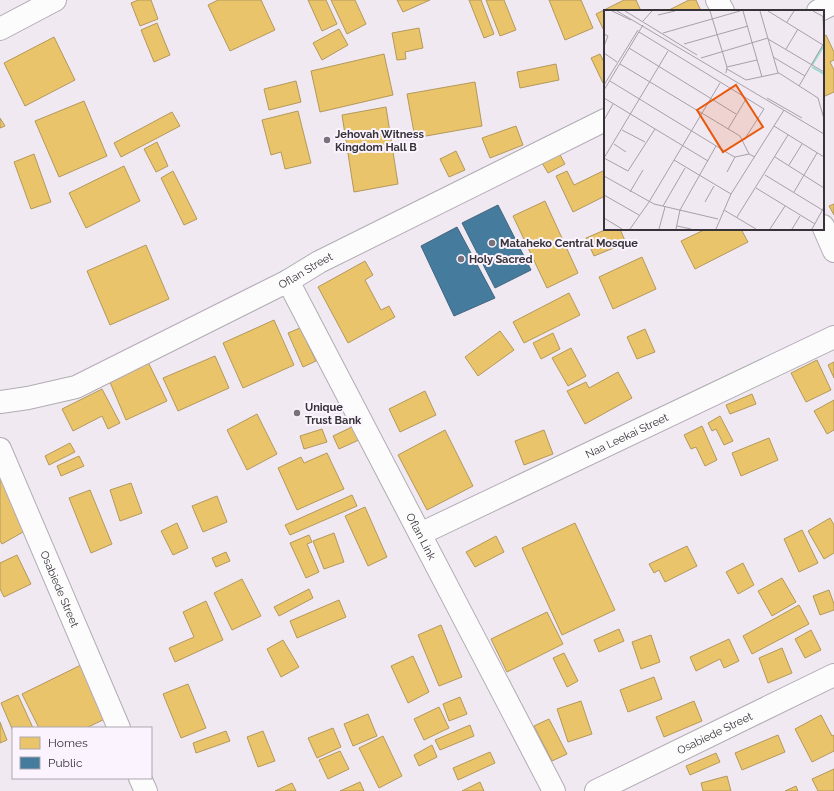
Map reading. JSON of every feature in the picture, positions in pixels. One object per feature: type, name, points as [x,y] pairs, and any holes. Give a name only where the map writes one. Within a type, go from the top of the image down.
[{"type":"street","points":[[0,29],[55,0]]},
{"type":"street","points":[[717,0],[722,10]]},
{"type":"street","points":[[820,10],[834,3]]},
{"type":"street","name":"Oflan Street","points":[[0,402],[28,398],[76,387],[288,281],[319,262],[604,120]]},
{"type":"street","points":[[824,228],[834,251]]},
{"type":"street","name":"Oflan Link","points":[[288,281],[554,791]]},
{"type":"street","name":"Naa Leekai Street","points":[[420,534],[834,337]]},
{"type":"street","name":"Osabiede Street","points":[[0,449],[119,727]]},
{"type":"street","name":"Osabiede Street","points":[[596,791],[834,675]]},
{"type":"street","points":[[140,779],[146,791]]},
{"type":"building: Homes","points":[[138,0],[151,0],[158,19],[140,26],[131,3]]},
{"type":"building: Homes","points":[[218,0],[261,0],[275,30],[230,51],[208,5]]},
{"type":"building: Homes","points":[[308,0],[326,0],[337,24],[322,31]]},
{"type":"building: Homes","points":[[331,0],[355,0],[366,24],[347,34]]},
{"type":"building: Homes","points":[[397,0],[430,0],[403,12]]},
{"type":"building: Homes","points":[[469,0],[481,0],[494,34],[484,38]]},
{"type":"building: Homes","points":[[486,0],[504,0],[516,30],[500,36]]},
{"type":"building: Homes","points":[[549,0],[581,0],[593,28],[565,40]]},
{"type":"building: Homes","points":[[624,0],[636,0],[641,10],[604,10]]},
{"type":"building: Homes","points":[[689,0],[696,0],[701,10],[669,10]]},
{"type":"building: Homes","points":[[604,10],[604,31],[596,14]]},
{"type":"building: Homes","points":[[157,23],[170,55],[154,62],[141,30]]},
{"type":"building: Homes","points":[[419,28],[423,48],[405,52],[406,59],[397,60],[392,33]]},
{"type":"building: Homes","points":[[339,29],[348,45],[322,60],[313,43]]},
{"type":"building: Homes","points":[[826,35],[834,52],[834,60],[830,62],[834,70],[834,92],[824,97],[824,36]]},
{"type":"building: Homes","points":[[54,37],[75,80],[25,106],[4,63]]},
{"type":"building: Homes","points":[[384,54],[393,95],[320,112],[311,71]]},
{"type":"building: Homes","points":[[600,54],[604,62],[604,82],[603,83],[591,58]]},
{"type":"building: Homes","points":[[556,64],[559,80],[520,88],[517,72]]},
{"type":"building: Homes","points":[[296,81],[301,102],[269,110],[264,89]]},
{"type":"building: Homes","points":[[475,82],[482,126],[415,138],[407,94]]},
{"type":"building: Homes","points":[[84,101],[107,156],[59,177],[35,121]]},
{"type":"building: Homes","points":[[386,107],[398,184],[354,192],[342,115]]},
{"type":"building: Homes","points":[[298,111],[311,163],[285,169],[281,152],[271,155],[262,120]]},
{"type":"building: Homes","points":[[172,112],[180,126],[121,157],[114,143]]},
{"type":"building: Homes","points":[[0,118],[5,126],[0,128]]},
{"type":"building: Homes","points":[[516,126],[523,145],[490,158],[482,138]]},
{"type":"building: Homes","points":[[157,142],[168,166],[156,172],[144,149]]},
{"type":"building: Homes","points":[[456,151],[465,170],[449,177],[440,159]]},
{"type":"building: Homes","points":[[559,153],[565,164],[548,173],[542,163]]},
{"type":"building: Homes","points":[[34,154],[51,202],[31,209],[14,162]]},
{"type":"building: Homes","points":[[124,166],[140,201],[86,228],[69,193]]},
{"type":"building: Homes","points":[[604,170],[604,196],[573,212],[556,176],[567,171],[574,185]]},
{"type":"building: Homes","points":[[173,171],[197,219],[184,225],[161,178]]},
{"type":"building: Homes","points":[[545,201],[578,273],[547,288],[513,216]]},
{"type":"building: Homes","points":[[834,204],[834,215],[829,206]]},
{"type":"building: Homes","points":[[605,230],[620,230],[626,243],[594,256],[586,238]]},
{"type":"building: Homes","points":[[704,230],[742,230],[748,242],[695,269],[681,241]]},
{"type":"building: Homes","points":[[146,245],[169,299],[110,325],[87,271]]},
{"type":"building: Homes","points":[[642,257],[656,289],[613,309],[599,277]]},
{"type":"building: Homes","points":[[365,261],[373,275],[365,280],[381,310],[389,306],[395,317],[348,343],[318,287]]},
{"type":"building: Homes","points":[[569,293],[580,315],[524,343],[513,322]]},
{"type":"building: Homes","points":[[274,320],[294,365],[243,388],[223,343]]},
{"type":"building: Homes","points":[[300,328],[316,361],[303,367],[288,333]]},
{"type":"building: Homes","points":[[645,329],[655,352],[637,359],[627,337]]},
{"type":"building: Homes","points":[[500,331],[514,350],[478,376],[465,357]]},
{"type":"building: Homes","points":[[553,333],[560,349],[541,359],[533,343]]},
{"type":"building: Homes","points":[[571,348],[586,376],[568,386],[552,358]]},
{"type":"building: Homes","points":[[215,356],[229,388],[178,411],[163,378]]},
{"type":"building: Homes","points":[[817,360],[831,390],[806,402],[791,373]]},
{"type":"building: Homes","points":[[148,362],[167,401],[126,420],[109,380]]},
{"type":"building: Homes","points":[[834,362],[834,378],[828,365]]},
{"type":"building: Homes","points":[[618,372],[632,398],[585,424],[567,391],[586,382],[589,388]]},
{"type":"building: Homes","points":[[102,389],[120,423],[108,429],[102,416],[73,431],[62,409]]},
{"type":"building: Homes","points":[[425,391],[436,415],[400,432],[389,409]]},
{"type":"building: Homes","points":[[752,394],[756,404],[730,414],[726,405]]},
{"type":"building: Homes","points":[[834,400],[834,430],[827,434],[814,411]]},
{"type":"building: Homes","points":[[257,414],[277,454],[247,470],[227,430]]},
{"type":"building: Homes","points":[[720,416],[733,441],[724,445],[716,429],[712,431],[708,423]]},
{"type":"building: Homes","points":[[354,426],[361,439],[339,449],[333,436]]},
{"type":"building: Homes","points":[[702,426],[717,460],[705,466],[696,447],[691,449],[684,435]]},
{"type":"building: Homes","points":[[322,429],[327,442],[304,449],[300,436]]},
{"type":"building: Homes","points":[[445,430],[473,486],[427,510],[398,455]]},
{"type":"building: Homes","points":[[544,430],[553,454],[524,465],[515,441]]},
{"type":"building: Homes","points":[[769,438],[778,460],[741,476],[732,453]]},
{"type":"building: Homes","points":[[70,443],[75,452],[49,465],[45,456]]},
{"type":"building: Homes","points":[[327,453],[344,489],[297,510],[278,468],[301,457],[304,463]]},
{"type":"building: Homes","points":[[79,456],[84,466],[61,476],[57,466]]},
{"type":"building: Homes","points":[[0,476],[30,528],[2,544],[0,541]]},
{"type":"building: Homes","points":[[131,483],[142,513],[120,521],[110,490]]},
{"type":"building: Homes","points":[[90,490],[112,544],[91,553],[69,498]]},
{"type":"building: Homes","points":[[352,495],[357,506],[290,535],[285,525]]},
{"type":"building: Homes","points":[[217,496],[227,522],[203,532],[192,506]]},
{"type":"building: Homes","points":[[365,507],[387,557],[368,566],[345,516]]},
{"type":"building: Homes","points":[[830,518],[834,525],[834,553],[824,559],[808,531]]},
{"type":"building: Homes","points":[[177,523],[188,548],[173,555],[161,531]]},
{"type":"building: Homes","points":[[575,523],[615,610],[562,635],[522,548]]},
{"type":"building: Homes","points":[[802,530],[818,563],[799,572],[784,539]]},
{"type":"building: Homes","points":[[334,533],[344,562],[324,569],[313,541]]},
{"type":"building: Homes","points":[[309,535],[312,542],[307,544],[319,572],[306,578],[290,543]]},
{"type":"building: Homes","points":[[496,536],[504,552],[475,567],[466,552]]},
{"type":"building: Homes","points":[[687,546],[697,566],[665,582],[659,570],[654,573],[649,564]]},
{"type":"building: Homes","points":[[226,552],[230,561],[216,567],[212,558]]},
{"type":"building: Homes","points":[[17,555],[31,584],[4,597],[0,589],[0,563]]},
{"type":"building: Homes","points":[[743,563],[754,585],[738,594],[726,572]]},
{"type":"building: Homes","points":[[782,578],[796,602],[772,616],[758,591]]},
{"type":"building: Homes","points":[[242,579],[261,616],[232,630],[214,593]]},
{"type":"building: Homes","points":[[309,589],[313,598],[279,616],[274,607]]},
{"type":"building: Homes","points":[[829,590],[834,604],[834,610],[820,615],[813,596]]},
{"type":"building: Homes","points":[[339,600],[346,617],[297,638],[290,621]]},
{"type":"building: Homes","points":[[206,601],[223,640],[175,662],[169,648],[194,637],[183,612]]},
{"type":"building: Homes","points":[[799,605],[809,624],[752,654],[743,636]]},
{"type":"building: Homes","points":[[547,612],[563,644],[507,672],[491,639]]},
{"type":"building: Homes","points":[[441,625],[462,677],[439,686],[418,635]]},
{"type":"building: Homes","points":[[619,629],[624,641],[599,652],[594,640]]},
{"type":"building: Homes","points":[[811,630],[821,650],[805,658],[795,639]]},
{"type":"building: Homes","points":[[651,635],[660,662],[641,669],[632,642]]},
{"type":"building: Homes","points":[[729,639],[739,661],[724,668],[720,659],[696,671],[690,657]]},
{"type":"building: Homes","points":[[283,640],[299,667],[281,677],[267,649]]},
{"type":"building: Homes","points":[[782,648],[792,673],[768,683],[759,658]]},
{"type":"building: Homes","points":[[564,653],[578,681],[567,687],[553,658]]},
{"type":"building: Homes","points":[[413,656],[429,692],[408,703],[391,666]]},
{"type":"building: Homes","points":[[83,664],[109,717],[88,727],[38,727],[22,694]]},
{"type":"building: Homes","points":[[654,677],[662,699],[628,712],[620,690]]},
{"type":"building: Homes","points":[[188,684],[206,728],[181,738],[163,694]]},
{"type":"building: Homes","points":[[18,695],[33,727],[12,727],[12,729],[1,703]]},
{"type":"building: Homes","points":[[460,697],[467,714],[449,721],[443,704]]},
{"type":"building: Homes","points":[[581,701],[592,734],[568,742],[557,709]]},
{"type":"building: Homes","points":[[694,701],[702,721],[664,737],[656,717]]},
{"type":"building: Homes","points":[[439,707],[449,728],[424,740],[414,719]]},
{"type":"building: Homes","points":[[368,714],[377,736],[353,746],[344,724]]},
{"type":"building: Homes","points":[[821,715],[832,736],[834,735],[834,751],[812,762],[795,729]]},
{"type":"building: Homes","points":[[549,719],[567,754],[552,761],[534,726]]},
{"type":"building: Homes","points":[[0,722],[7,740],[0,743]]},
{"type":"building: Homes","points":[[470,725],[474,736],[440,750],[435,740]]},
{"type":"building: Homes","points":[[333,728],[341,747],[317,758],[308,738]]},
{"type":"building: Homes","points":[[226,731],[230,741],[196,753],[193,743]]},
{"type":"building: Homes","points":[[263,731],[275,761],[258,767],[247,737]]},
{"type":"building: Homes","points":[[778,735],[785,752],[742,770],[735,753]]},
{"type":"building: Homes","points":[[383,736],[402,776],[379,788],[359,748]]},
{"type":"building: Homes","points":[[432,745],[437,757],[419,766],[414,755]]},
{"type":"building: Homes","points":[[340,751],[349,769],[328,779],[319,760]]},
{"type":"building: Homes","points":[[490,752],[495,763],[458,780],[453,768]]},
{"type":"building: Homes","points":[[716,753],[720,762],[690,775],[686,766]]},
{"type":"building: Homes","points":[[834,769],[834,791],[818,791],[812,779]]},
{"type":"building: Homes","points":[[727,776],[731,791],[703,791],[701,783]]},
{"type":"building: Homes","points":[[360,782],[364,791],[340,791]]},
{"type":"building: Homes","points":[[480,782],[484,791],[462,791]]},
{"type":"building: Homes","points":[[292,783],[296,791],[275,791]]},
{"type":"building: Homes","points":[[796,786],[798,791],[785,791]]},
{"type":"building: Public","points":[[498,205],[531,270],[495,288],[462,223]]},
{"type":"building: Public","points":[[457,227],[495,298],[454,316],[421,246]]},
{"type":"place","name":"Jehovah Witness Kingdom Hall B","points":[[327,140]]},
{"type":"place","name":"Mataheko Central Mosque","points":[[492,243]]},
{"type":"place","name":"Holy Sacred","points":[[461,259]]},
{"type":"place","name":"Unique Trust Bank","points":[[297,413]]}]
